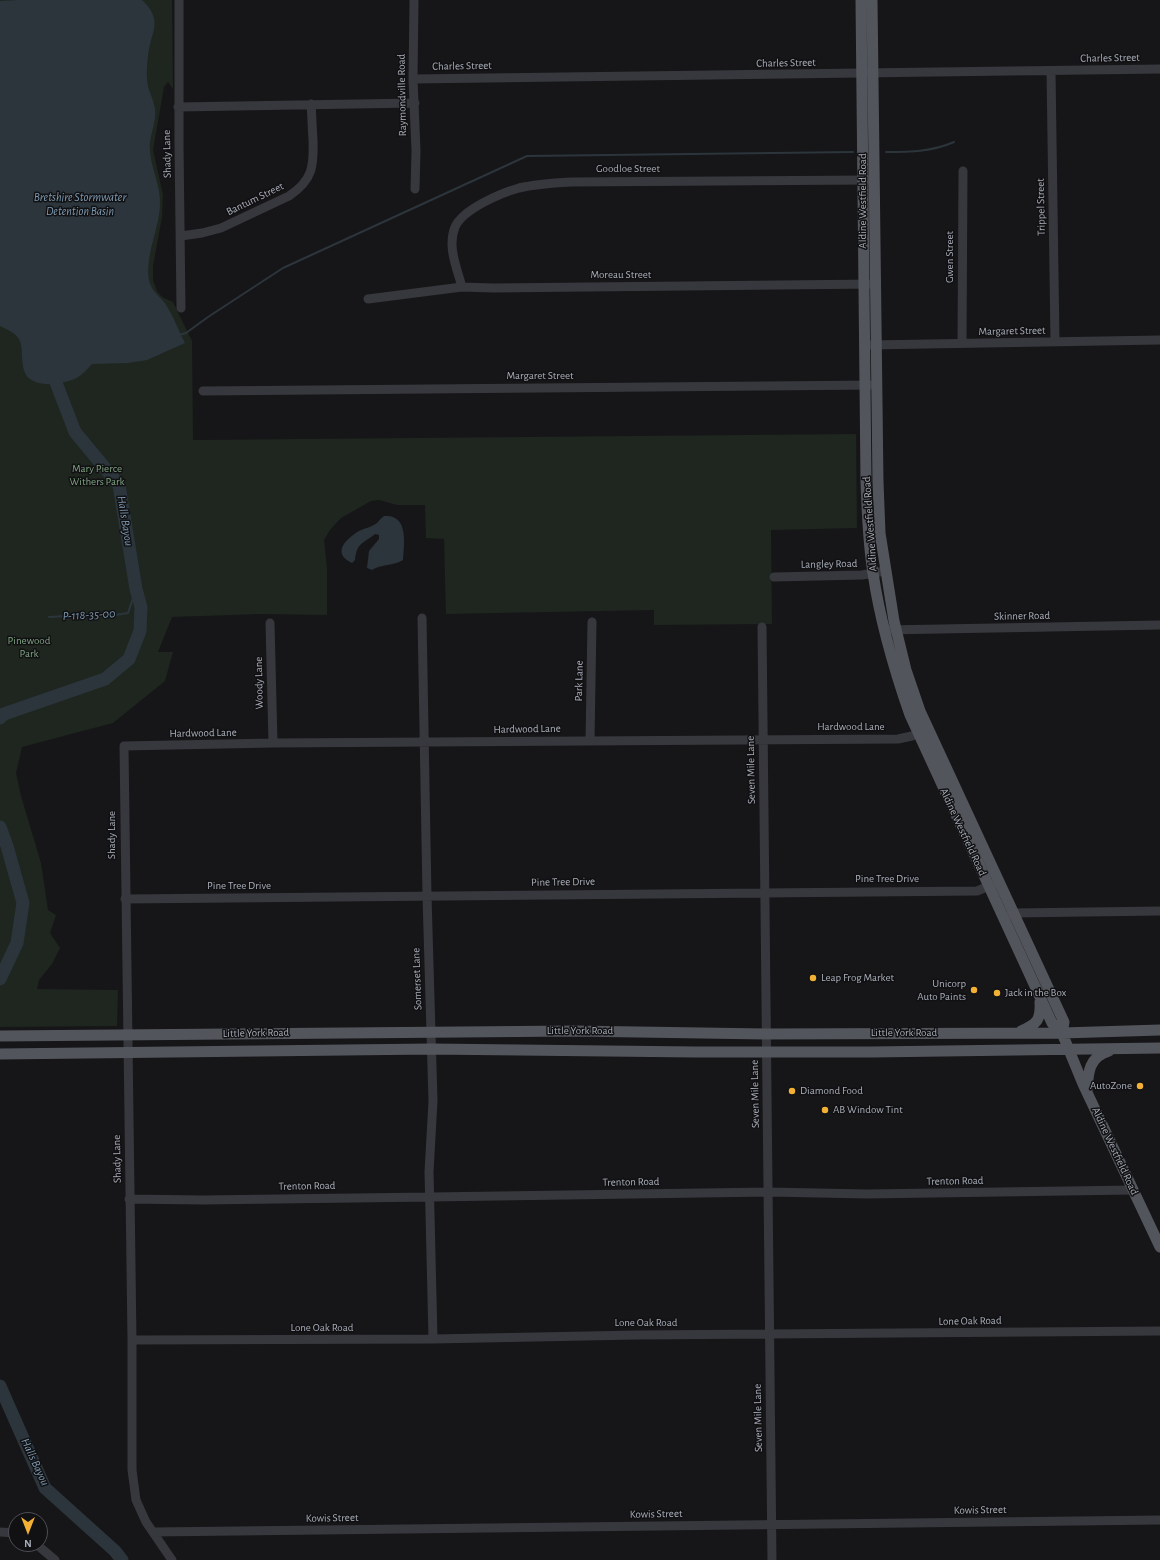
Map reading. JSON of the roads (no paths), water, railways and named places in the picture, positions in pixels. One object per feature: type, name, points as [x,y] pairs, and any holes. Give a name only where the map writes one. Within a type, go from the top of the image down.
[{"type":"main road","name":"Aldine Westfield Road","points":[[861,0],[862,181],[868,534],[873,574],[895,672],[918,734],[988,887],[1052,1023],[1062,1032],[1087,1092],[1160,1247]]},
{"type":"main road","name":"Aldine Westfield Road","points":[[872,0],[878,482],[880,533],[885,571],[906,670],[920,711],[1064,1022],[1062,1032]]},
{"type":"main road","points":[[866,481],[878,482]]},
{"type":"main road","points":[[878,598],[890,596]]},
{"type":"main road","points":[[1019,1032],[1030,1027],[1038,1020],[1041,1014],[1040,998]]},
{"type":"main road","name":"Little York Road","points":[[4,1036],[574,1031],[766,1034],[1160,1030]]},
{"type":"main road","name":"Little York Road","points":[[0,1054],[128,1054],[431,1049],[872,1052],[1160,1048]]},
{"type":"main road","points":[[1087,1092],[1088,1072],[1094,1060],[1101,1053],[1118,1049]]},
{"type":"street","name":"Shady Lane","points":[[179,0],[178,107],[181,308]]},
{"type":"street","name":"Raymondville Road","points":[[414,0],[413,79],[415,103],[415,189]]},
{"type":"street","name":"Charles Street","points":[[413,79],[1160,69]]},
{"type":"street","name":"Trippel Street","points":[[1051,71],[1055,342]]},
{"type":"street","points":[[178,107],[415,103]]},
{"type":"street","name":"Bantum Street","points":[[181,236],[221,228],[299,190],[305,182],[312,166],[311,104]]},
{"type":"street","name":"Gwen Street","points":[[962,343],[963,171]]},
{"type":"street","name":"Goodloe Street","points":[[462,287],[452,249],[456,227],[461,219],[475,208],[503,194],[518,189],[552,183],[571,182],[874,180]]},
{"type":"street","name":"Moreau Street","points":[[368,299],[462,287],[500,288],[876,284]]},
{"type":"street","name":"Margaret Street","points":[[865,346],[1160,340]]},
{"type":"street","name":"Margaret Street","points":[[203,391],[877,385]]},
{"type":"street","name":"Langley Road","points":[[774,577],[862,576],[885,571]]},
{"type":"street","name":"Somerset Lane","points":[[422,618],[425,742],[426,896],[433,1113],[429,1172],[433,1339]]},
{"type":"street","name":"Park Lane","points":[[590,741],[592,622]]},
{"type":"street","name":"Woody Lane","points":[[270,623],[273,743]]},
{"type":"street","name":"Skinner Road","points":[[885,630],[1160,625]]},
{"type":"street","name":"Seven Mile Lane","points":[[762,627],[762,739],[769,1192],[772,1560]]},
{"type":"street","name":"Hardwood Lane","points":[[124,746],[273,743],[898,739],[929,730]]},
{"type":"street","name":"Shady Lane","points":[[124,746],[132,1340],[132,1470],[136,1500],[146,1522],[172,1560]]},
{"type":"street","name":"Pine Tree Drive","points":[[125,899],[977,891],[999,882]]},
{"type":"street","points":[[1002,917],[1014,913],[1160,911]]},
{"type":"street","name":"Trenton Road","points":[[129,1199],[202,1200],[769,1192],[867,1194],[1134,1190]]},
{"type":"street","name":"Lone Oak Road","points":[[132,1340],[433,1339],[644,1335],[1160,1331]]},
{"type":"street","name":"Kowis Street","points":[[153,1532],[1160,1520]]},
{"type":"street","points":[[46,1552],[55,1560]]},
{"type":"water","name":"Bretshire Stormwater Detention Basin","points":[[142,0],[149,7],[153,14],[154,20],[148,56],[147,74],[148,86],[155,109],[155,120],[150,146],[151,158],[159,191],[160,205],[150,252],[148,271],[150,284],[153,290],[164,302],[185,343],[147,360],[128,363],[92,364],[83,374],[75,379],[56,384],[34,382],[27,376],[24,371],[19,338],[0,326],[0,1]]},
{"type":"water","points":[[384,516],[392,517],[398,520],[401,525],[404,539],[403,560],[372,570],[367,568],[369,551],[379,539],[379,535],[375,534],[359,546],[355,560],[352,563],[346,559],[342,555],[342,551],[343,546],[349,538],[359,531],[377,523]]},
{"type":"waterway","points":[[886,152],[929,150],[954,142]]},
{"type":"waterway","points":[[179,335],[186,333],[283,268],[527,156],[853,152]]},
{"type":"waterway","name":"Halls Bayou","points":[[0,718],[4,714],[105,679],[129,659],[140,631],[141,607],[136,589],[119,485],[75,432],[50,367]]},
{"type":"waterway","name":"P-118-35-00","points":[[49,617],[85,615],[109,616],[128,613],[136,589]]},
{"type":"waterway","name":"Halls Bayou","points":[[0,827],[23,903],[17,943],[0,979]]},
{"type":"waterway","name":"Halls Bayou","points":[[0,1386],[45,1488],[115,1551],[122,1560]]},
{"type":"place","name":"Leap Frog Market","points":[[813,978]]},
{"type":"place","name":"Unicorp Auto Paints","points":[[974,990]]},
{"type":"place","name":"Jack in the Box","points":[[997,993]]},
{"type":"place","name":"AutoZone","points":[[1140,1086]]},
{"type":"place","name":"Diamond Food","points":[[792,1091]]},
{"type":"place","name":"AB Window Tint","points":[[825,1110]]},
{"type":"park label","name":"Mary Pierce Withers Park","points":[[97,475]]},
{"type":"park label","name":"Pinewood Park","points":[[29,647]]}]
